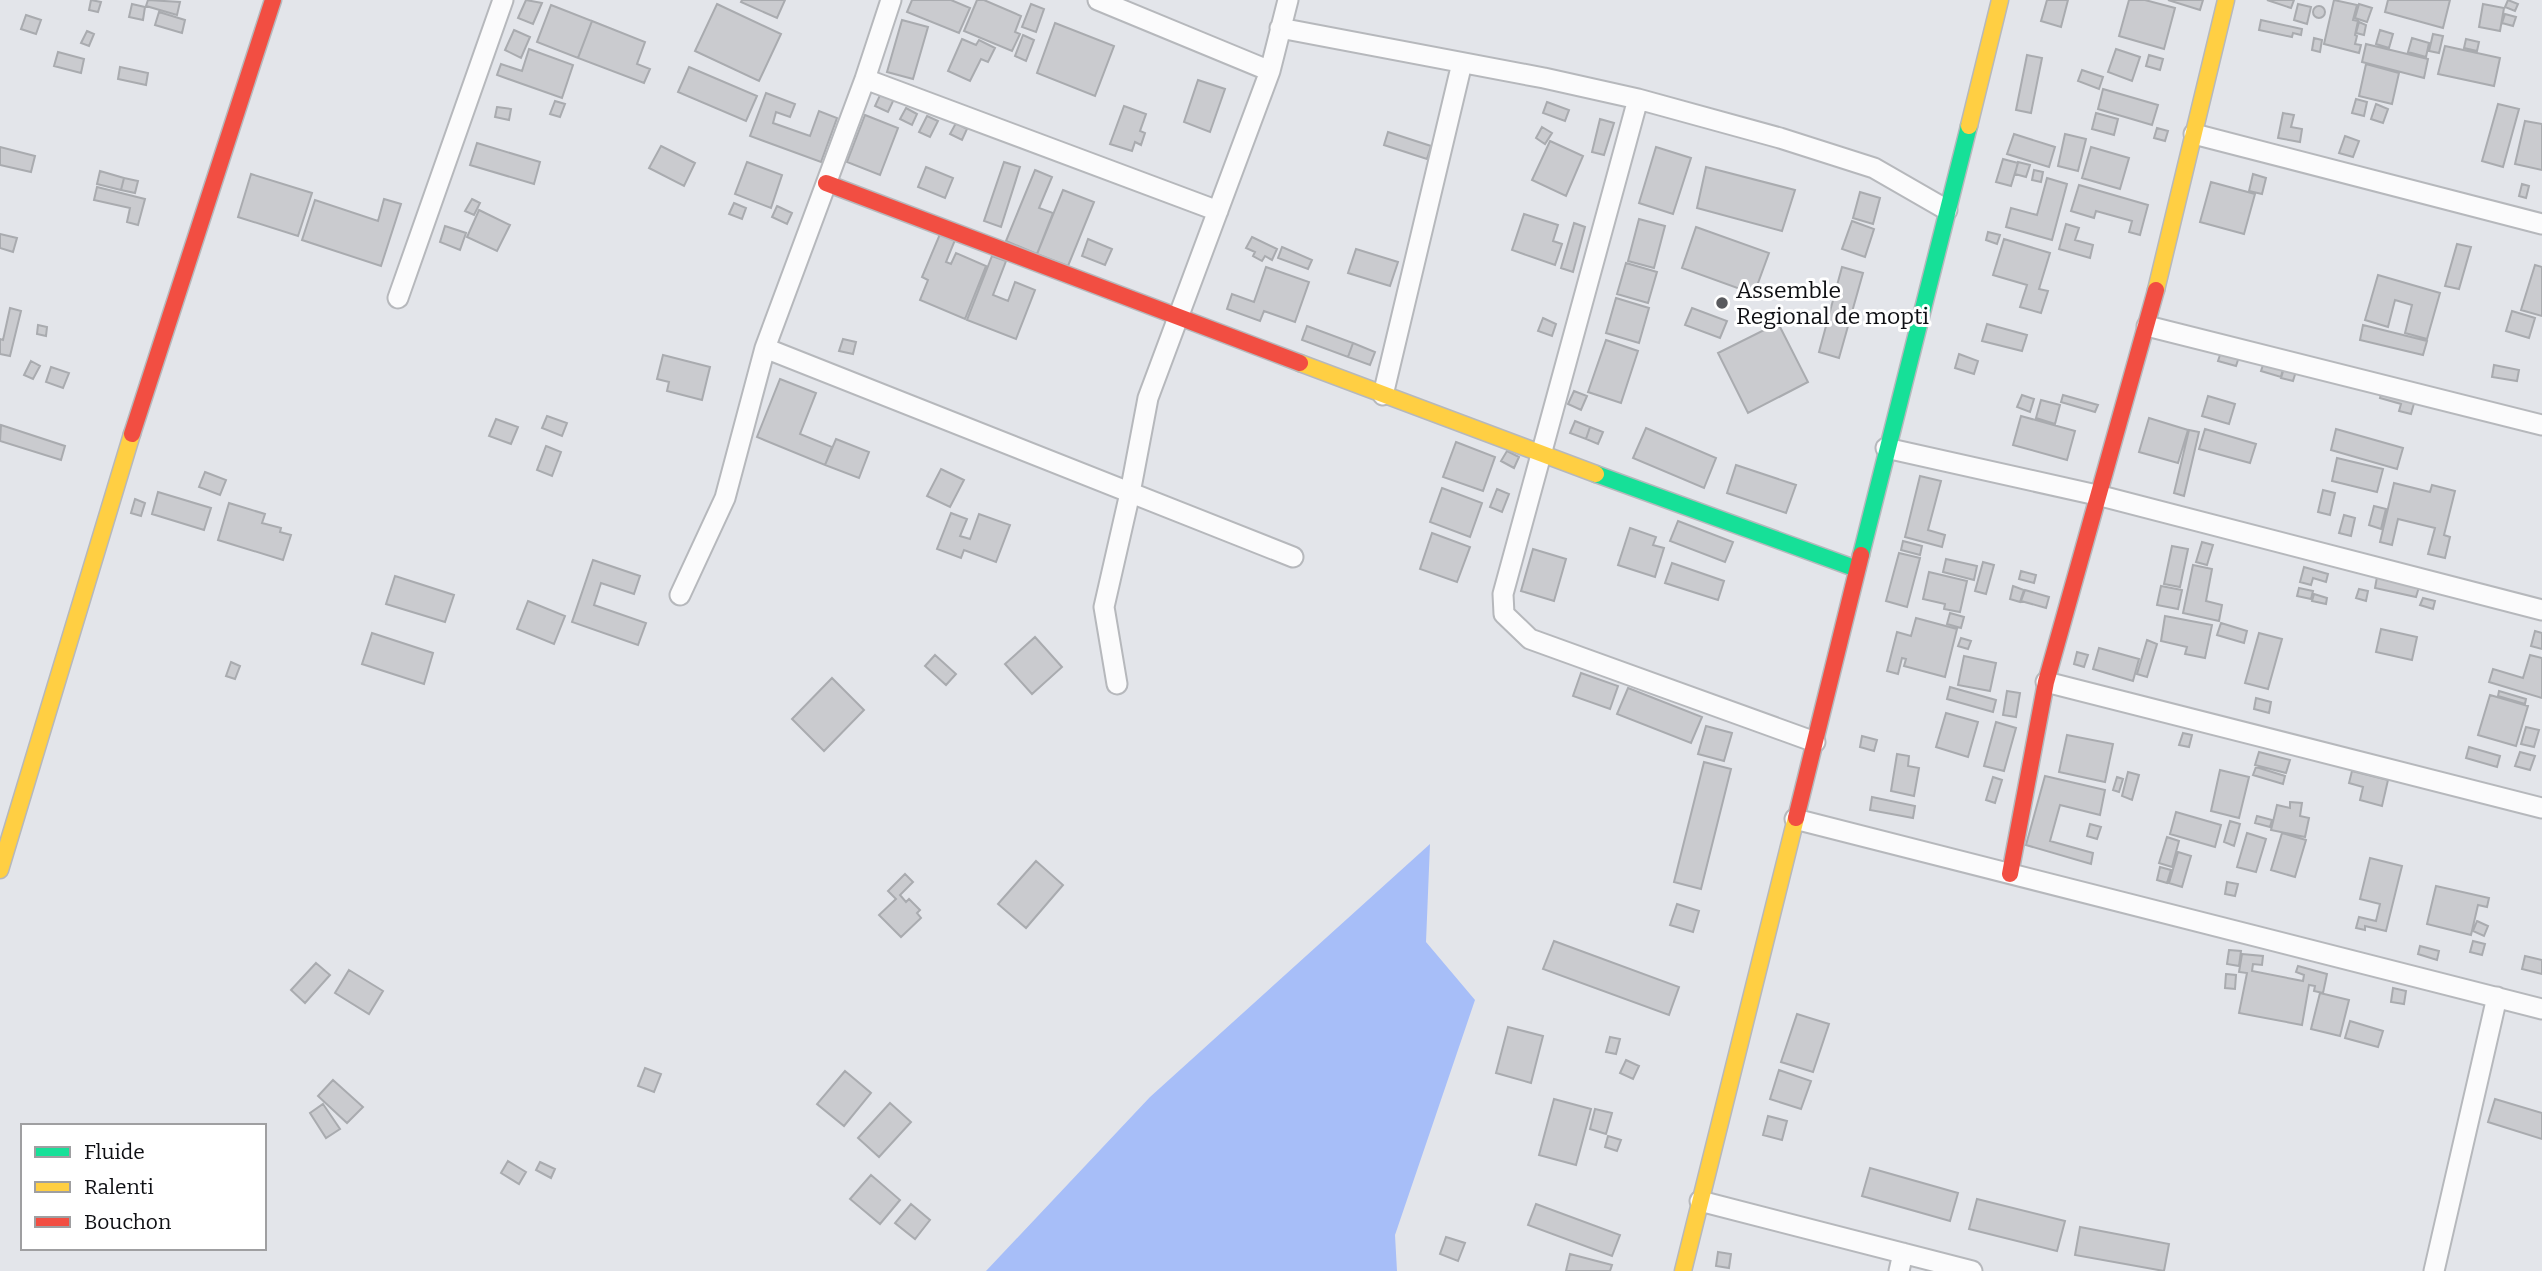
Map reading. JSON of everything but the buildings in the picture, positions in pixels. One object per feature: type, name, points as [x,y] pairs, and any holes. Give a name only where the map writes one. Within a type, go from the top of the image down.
[{"type":"street","points":[[0,870],[29,782],[128,445],[197,226],[273,0]]},
{"type":"street","points":[[398,298],[503,0]]},
{"type":"street","points":[[680,595],[725,498],[765,348],[865,79],[891,0]]},
{"type":"street","points":[[1098,0],[1270,71]]},
{"type":"street","points":[[1117,684],[1104,607],[1148,398],[1270,71],[1288,0]]},
{"type":"street","points":[[1683,1271],[1886,448],[2000,0]]},
{"type":"street","points":[[2010,874],[2046,682],[2101,496],[2147,326],[2226,0]]},
{"type":"street","points":[[1280,28],[1638,99],[1780,138],[1874,168],[1947,210]]},
{"type":"street","points":[[1383,395],[1462,63]]},
{"type":"street","points":[[865,79],[1218,211]]},
{"type":"street","points":[[1638,99],[1503,594],[1504,614],[1530,639],[1815,742]]},
{"type":"street","points":[[2194,134],[2542,224]]},
{"type":"street","points":[[826,183],[1542,455],[1857,569]]},
{"type":"street","points":[[2147,326],[2542,425]]},
{"type":"street","points":[[765,348],[1293,557]]},
{"type":"street","points":[[1886,448],[2101,496],[2542,610]]},
{"type":"street","points":[[2046,682],[2542,808]]},
{"type":"street","points":[[1796,819],[2542,1009]]},
{"type":"street","points":[[2434,1271],[2497,997]]},
{"type":"street","points":[[1700,1201],[1901,1262],[1972,1271]]},
{"type":"water","points":[[1430,844],[1426,942],[1475,1000],[1395,1235],[1397,1271],[986,1271],[1150,1097]]},
{"type":"traffic: fast","points":[[1861,555],[1969,126]]},
{"type":"traffic: fast","points":[[1596,474],[1857,569]]},
{"type":"traffic: slow","points":[[1969,126],[2000,0]]},
{"type":"traffic: slow","points":[[2156,290],[2226,0]]},
{"type":"traffic: slow","points":[[1300,363],[1596,474]]},
{"type":"traffic: slow","points":[[0,870],[132,434]]},
{"type":"traffic: slow","points":[[1683,1271],[1796,818]]},
{"type":"traffic: jam","points":[[132,434],[273,0]]},
{"type":"traffic: jam","points":[[826,183],[1300,363]]},
{"type":"traffic: jam","points":[[2010,874],[2046,682],[2156,290]]},
{"type":"traffic: jam","points":[[1796,818],[1861,555]]},
{"type":"place","name":"Assemble Regional de mopti","points":[[1722,303]]}]
